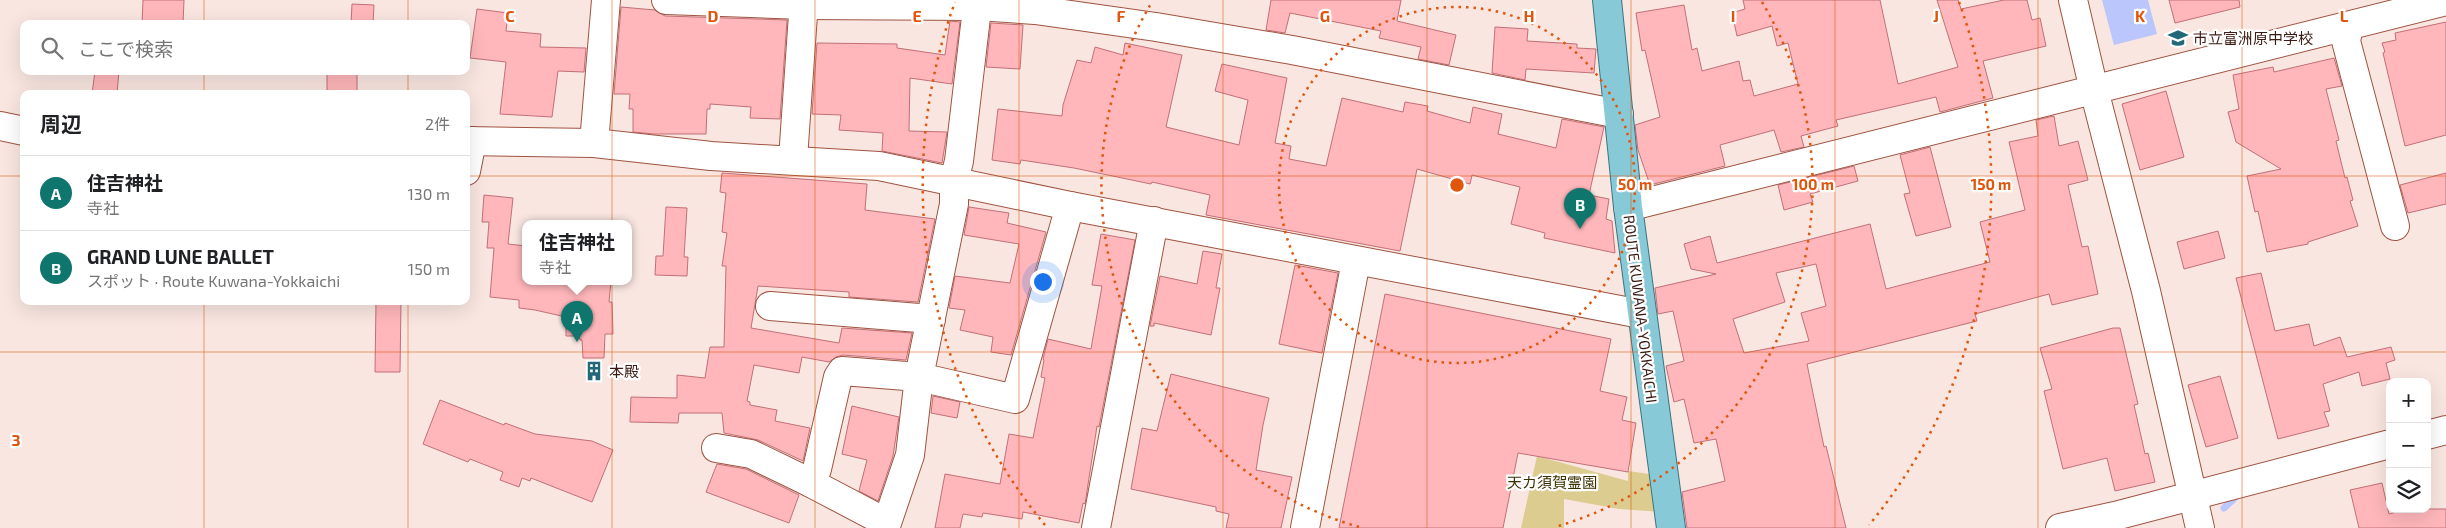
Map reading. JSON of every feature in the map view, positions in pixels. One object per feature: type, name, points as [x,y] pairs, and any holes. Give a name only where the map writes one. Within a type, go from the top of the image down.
[{"type":"main road","name":"ROUTE KUWANA-YOKKAICHI","points":[[1607,0],[1628,207],[1671,528]]},
{"type":"street","points":[[594,143],[606,0]]},
{"type":"street","points":[[666,0],[804,3],[978,3],[1156,27],[1292,50],[1618,114]]},
{"type":"street","points":[[2073,0],[2094,90],[2146,291],[2200,528]]},
{"type":"street","points":[[1628,207],[2446,1]]},
{"type":"street","points":[[793,159],[804,3]]},
{"type":"street","points":[[716,448],[751,454],[888,523],[910,455],[920,377],[954,204],[954,181],[959,161],[978,3]]},
{"type":"street","points":[[2349,26],[2346,41],[2394,226]]},
{"type":"street","points":[[0,126],[20,130]]},
{"type":"street","points":[[470,141],[594,143],[711,156],[793,159],[879,166],[1070,206],[1642,314]]},
{"type":"street","points":[[811,483],[838,377],[842,371],[920,377],[1015,399],[1070,206]]},
{"type":"street","points":[[1096,528],[1154,221]]},
{"type":"street","points":[[1306,528],[1356,261]]},
{"type":"street","points":[[770,306],[931,319]]},
{"type":"street","points":[[2431,434],[2446,430]]},
{"type":"street","points":[[2060,528],[2116,516],[2192,494],[2386,445]]},
{"type":"green space","name":"天カ須賀霊園","points":[[1537,456],[1628,481],[1628,471],[1657,475],[1662,512],[1619,509],[1564,499],[1564,528],[1521,528]]},
{"type":"water","points":[[2102,0],[2148,0],[2157,34],[2114,45]]},
{"type":"building","points":[[143,0],[184,0],[183,20],[142,20]]},
{"type":"building","points":[[1271,0],[1401,0],[1397,21],[1456,35],[1449,65],[1418,59],[1421,47],[1379,38],[1381,31],[1290,13],[1285,33],[1266,30]]},
{"type":"building","points":[[1743,0],[1880,0],[1898,84],[1958,67],[1937,0],[1958,0],[1961,9],[2004,0],[2027,0],[2032,20],[2040,18],[2046,46],[1983,61],[1993,98],[1940,112],[1936,97],[1836,120],[1838,126],[1801,136],[1804,147],[1781,152],[1774,130],[1720,145],[1725,166],[1650,185],[1638,150],[1635,125],[1660,117],[1645,50],[1642,51],[1636,13],[1684,5],[1692,50],[1697,48],[1702,71],[1739,61],[1743,81],[1750,80],[1754,96],[1798,84],[1788,43],[1777,46],[1772,26],[1737,36],[1732,13],[1745,9]]},
{"type":"building","points":[[2169,0],[2239,0],[2240,7],[2175,23]]},
{"type":"building","points":[[352,4],[374,5],[373,20],[351,20]]},
{"type":"building","points":[[621,7],[655,10],[665,16],[787,20],[780,119],[750,118],[751,107],[710,104],[710,109],[707,109],[706,134],[633,132],[633,109],[629,109],[630,94],[614,94]]},
{"type":"building","points":[[477,9],[508,13],[506,31],[541,34],[540,47],[586,48],[584,72],[558,71],[552,117],[500,114],[506,62],[470,58]]},
{"type":"building","points":[[950,21],[960,22],[952,84],[910,78],[909,131],[947,132],[942,163],[882,151],[883,133],[839,130],[841,115],[812,114],[817,43],[897,44],[897,48],[945,55]]},
{"type":"building","points":[[2446,22],[2446,135],[2405,146],[2382,43],[2396,40],[2395,33]]},
{"type":"building","points":[[991,23],[1023,25],[1020,69],[986,67]]},
{"type":"building","points":[[1495,27],[1528,29],[1527,41],[1577,44],[1577,48],[1596,49],[1594,73],[1526,69],[1525,80],[1492,73]]},
{"type":"building","points":[[1125,43],[1182,55],[1166,127],[1239,145],[1248,100],[1215,91],[1222,64],[1287,78],[1275,143],[1291,146],[1289,159],[1326,166],[1342,98],[1403,112],[1405,102],[1428,106],[1427,111],[1470,123],[1473,107],[1502,114],[1498,134],[1556,148],[1562,119],[1604,127],[1589,195],[1609,199],[1606,219],[1612,221],[1615,253],[1544,238],[1545,233],[1511,224],[1520,187],[1472,175],[1470,184],[1417,169],[1400,251],[1206,215],[1210,195],[1152,182],[1151,184],[1074,168],[1021,160],[1020,164],[992,160],[998,109],[1062,116],[1063,105],[1077,60],[1091,63],[1095,47],[1123,55]]},
{"type":"building","points":[[2334,58],[2342,86],[2326,89],[2339,140],[2336,141],[2345,178],[2347,177],[2353,200],[2350,201],[2358,226],[2308,242],[2308,244],[2267,252],[2258,211],[2255,212],[2247,176],[2281,169],[2236,142],[2228,112],[2239,109],[2233,75],[2273,67],[2274,72]]},
{"type":"building","points":[[94,75],[119,75],[117,90],[93,90]]},
{"type":"building","points":[[327,75],[357,75],[357,90],[327,90]]},
{"type":"building","points":[[2166,91],[2184,157],[2140,170],[2122,104]]},
{"type":"building","points":[[2054,116],[2059,146],[2078,141],[2088,180],[2068,185],[2082,247],[2088,246],[2098,294],[2052,305],[2049,294],[1975,314],[1977,321],[1807,364],[1824,447],[1826,446],[1846,528],[1687,528],[1682,492],[1725,481],[1716,439],[1694,443],[1684,399],[1674,402],[1666,366],[1684,361],[1673,311],[1658,314],[1655,288],[1716,274],[1691,269],[1684,244],[1710,236],[1717,263],[1870,224],[1886,289],[1990,262],[1980,222],[2025,210],[2009,142],[2038,136],[2036,120]],"holes":[[[1816,264],[1826,306],[1801,313],[1809,341],[1744,353],[1733,319],[1785,302],[1776,273]]]},
{"type":"building","points":[[1930,147],[1951,227],[1916,236],[1904,194],[1910,193],[1900,155]]},
{"type":"building","points":[[1854,166],[1858,181],[1810,194],[1813,202],[1784,210],[1778,185]]},
{"type":"building","points":[[722,173],[867,184],[865,210],[935,219],[918,302],[849,297],[849,292],[758,286],[751,328],[839,343],[842,328],[912,333],[906,360],[843,355],[829,362],[802,357],[799,373],[754,365],[747,401],[750,402],[750,405],[777,410],[775,421],[810,428],[803,461],[758,440],[724,433],[722,413],[679,413],[678,423],[630,422],[631,397],[677,398],[677,375],[705,378],[710,347],[724,347],[726,266],[722,266],[727,233],[722,232],[726,193],[720,192]]},
{"type":"building","points":[[2446,173],[2446,204],[2408,213],[2400,185]]},
{"type":"building","points":[[484,195],[513,198],[508,244],[522,246],[522,285],[611,285],[609,302],[612,302],[613,334],[605,334],[604,358],[583,358],[582,340],[580,340],[579,336],[566,336],[566,317],[519,308],[519,300],[490,297],[494,248],[487,248],[489,222],[482,222]]},
{"type":"building","points":[[666,207],[687,208],[684,257],[688,257],[687,276],[655,275],[656,256],[663,256]]},
{"type":"building","points":[[969,207],[1009,213],[1007,223],[1046,232],[1011,355],[991,352],[993,337],[960,330],[965,310],[949,308],[955,276],[1010,283],[1019,244],[964,235]]},
{"type":"building","points":[[2218,231],[2225,258],[2184,269],[2177,242]]},
{"type":"building","points":[[1101,234],[1135,240],[1099,427],[1097,426],[1085,504],[1083,503],[1079,523],[1023,512],[1022,519],[983,513],[982,517],[963,514],[960,528],[935,528],[945,474],[1000,484],[1009,434],[1033,438],[1045,378],[1041,377],[1048,339],[1091,349],[1102,286],[1092,285]]},
{"type":"building","points":[[1203,251],[1222,254],[1216,288],[1220,288],[1211,335],[1154,323],[1154,326],[1150,326],[1160,276],[1197,284]]},
{"type":"building","points":[[1295,265],[1338,273],[1322,353],[1279,344]]},
{"type":"building","points":[[2261,273],[2275,331],[2309,324],[2314,346],[2340,337],[2347,357],[2391,347],[2395,360],[2386,363],[2390,378],[2362,386],[2359,372],[2323,384],[2330,411],[2324,412],[2329,426],[2278,439],[2236,278]]},
{"type":"building","points":[[1385,294],[1611,339],[1600,391],[1627,397],[1622,420],[1636,423],[1628,472],[1518,453],[1503,528],[1339,528]]},
{"type":"building","points":[[376,305],[401,305],[400,372],[375,372]]},
{"type":"building","points":[[2113,328],[2120,328],[2138,404],[2134,405],[2145,454],[2148,453],[2155,482],[2115,491],[2107,458],[2063,469],[2044,391],[2052,389],[2040,348]]},
{"type":"building","points":[[1171,374],[1269,398],[1256,470],[1292,477],[1281,528],[1226,528],[1229,514],[1216,511],[1216,507],[1131,489],[1142,428],[1157,431]]},
{"type":"building","points":[[2220,376],[2238,438],[2206,447],[2188,385]]},
{"type":"building","points":[[933,396],[960,402],[957,418],[931,413]]},
{"type":"building","points":[[440,400],[504,425],[505,423],[535,434],[592,441],[613,450],[592,502],[531,478],[530,481],[522,478],[519,487],[500,480],[503,472],[470,459],[468,462],[423,444]]},
{"type":"building","points":[[852,406],[899,417],[893,456],[878,501],[859,491],[867,460],[842,454]]},
{"type":"building","points":[[717,464],[746,469],[799,495],[789,523],[706,492]]},
{"type":"building","points":[[2382,483],[2386,501],[2386,513],[2431,513],[2431,509],[2446,509],[2446,528],[2359,528],[2350,490]]},
{"type":"waterway","points":[[2224,508],[2239,494]]},
{"type":"place","name":"市立富洲原中学校","points":[[2178,38]]},
{"type":"place","name":"GRAND LUNE BALLET","points":[[1580,229]]},
{"type":"place","name":"住吉神社","points":[[577,342]]},
{"type":"place","name":"本殿","points":[[594,371]]}]
